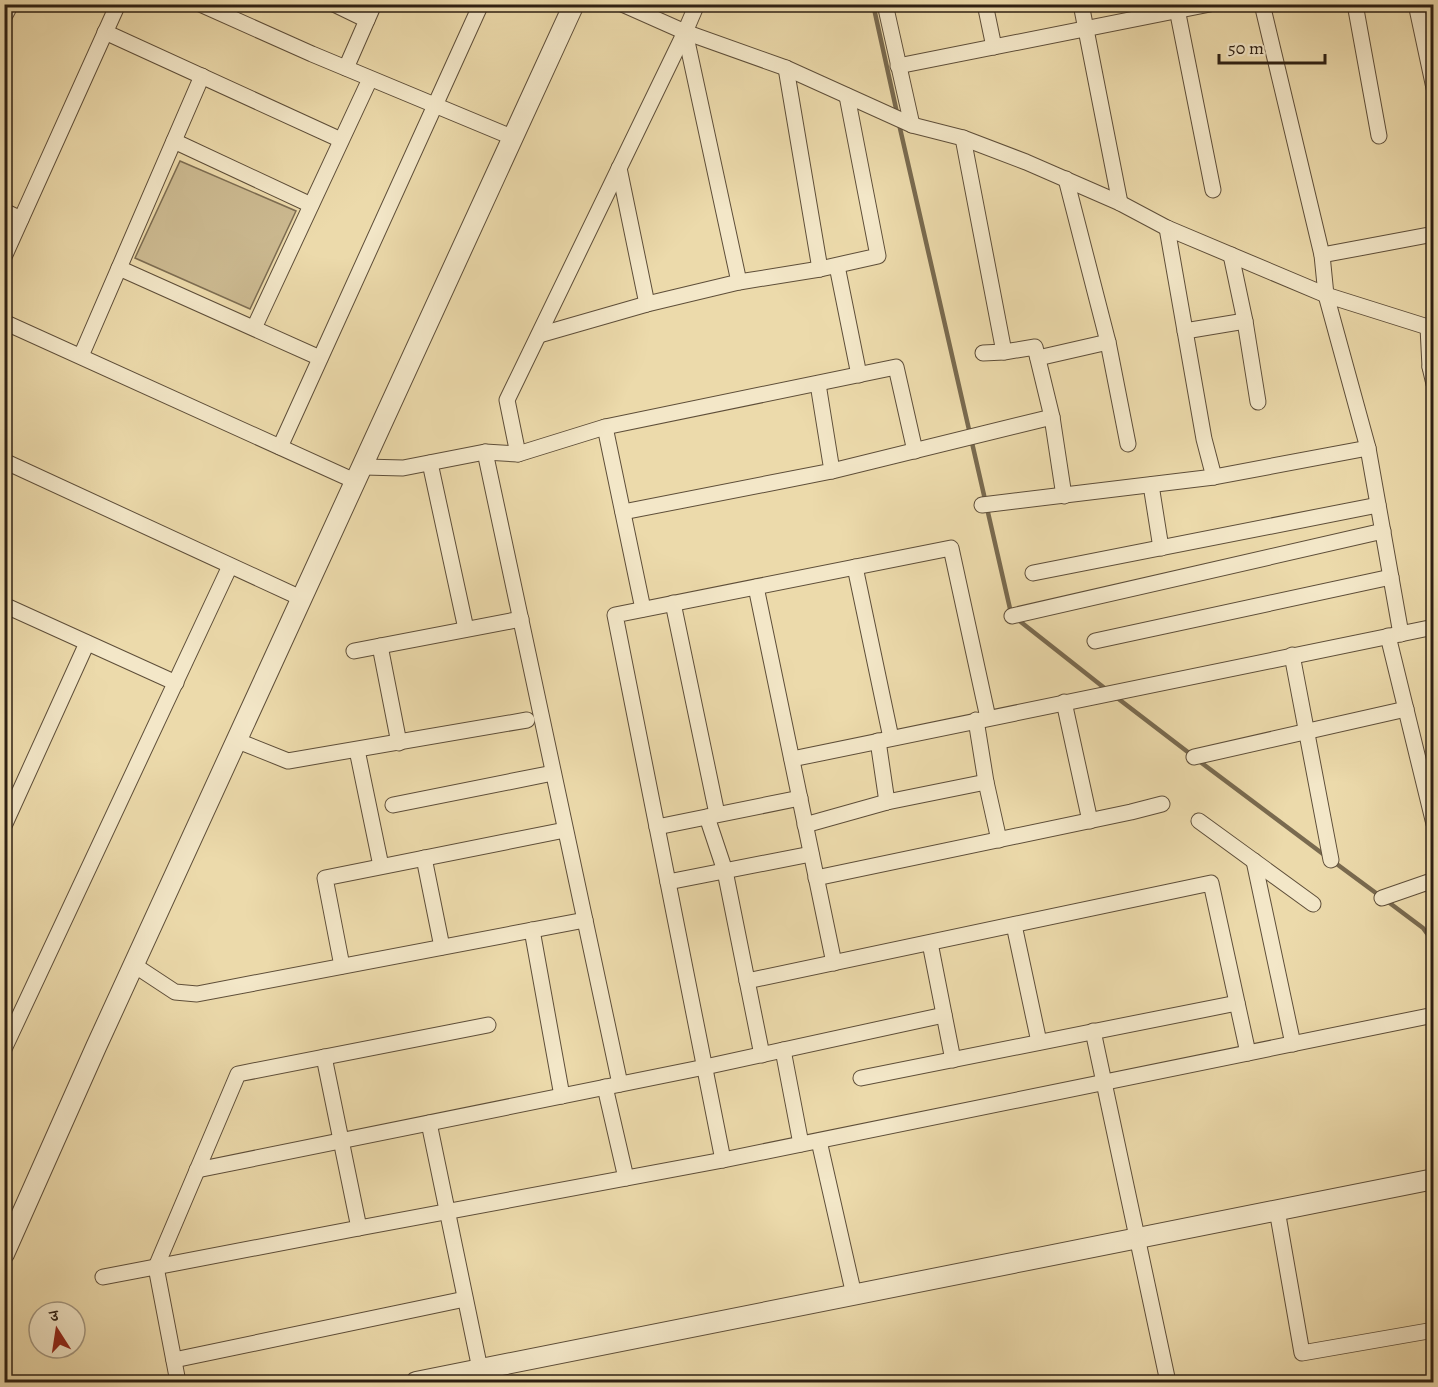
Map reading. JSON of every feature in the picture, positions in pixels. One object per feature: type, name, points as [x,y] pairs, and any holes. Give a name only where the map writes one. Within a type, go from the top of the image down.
[{"type":"street","points":[[4,17],[11,4]]},
{"type":"street","points":[[4,257],[118,4]]},
{"type":"street","points":[[200,4],[370,79],[514,138]]},
{"type":"street","points":[[334,4],[367,20]]},
{"type":"street","points":[[346,68],[374,4]]},
{"type":"street","points":[[280,447],[481,4]]},
{"type":"street","points":[[6,1249],[574,4]]},
{"type":"street","points":[[622,4],[685,32],[786,68],[912,125],[963,138],[1066,179],[1120,203],[1167,228],[1326,295],[1431,328],[1434,384]]},
{"type":"street","points":[[518,454],[507,400],[697,4]]},
{"type":"street","points":[[885,4],[912,125]]},
{"type":"street","points":[[985,4],[994,47]]},
{"type":"street","points":[[1081,4],[1120,203]]},
{"type":"street","points":[[898,66],[1086,29],[1177,8],[1210,4]]},
{"type":"street","points":[[1262,4],[1322,255],[1326,295],[1368,448],[1391,577],[1395,635],[1406,709],[1434,824]]},
{"type":"street","points":[[1355,4],[1379,136]]},
{"type":"street","points":[[1416,4],[1434,88]]},
{"type":"street","points":[[1177,8],[1213,190]]},
{"type":"street","points":[[105,32],[342,140]]},
{"type":"street","points":[[685,32],[739,282]]},
{"type":"street","points":[[786,68],[820,269]]},
{"type":"street","points":[[81,356],[202,76]]},
{"type":"street","points":[[254,328],[370,79]]},
{"type":"street","points":[[539,335],[647,304],[739,282],[837,266],[878,256],[847,96]]},
{"type":"street","points":[[963,138],[1004,352]]},
{"type":"street","points":[[174,141],[311,205]]},
{"type":"street","points":[[619,168],[647,304]]},
{"type":"street","points":[[1066,179],[1108,342],[1128,444]]},
{"type":"street","points":[[4,211],[21,219]]},
{"type":"street","points":[[1167,228],[1204,439],[1214,477]]},
{"type":"street","points":[[1322,255],[1434,234]]},
{"type":"street","points":[[1232,255],[1258,402]]},
{"type":"street","points":[[837,266],[859,375]]},
{"type":"street","points":[[119,268],[320,358]]},
{"type":"street","points":[[1185,331],[1245,321]]},
{"type":"street","points":[[4,322],[280,447],[360,474],[485,452],[518,454],[606,427],[896,367],[915,451]]},
{"type":"street","points":[[1038,358],[1108,342]]},
{"type":"street","points":[[983,353],[1004,352],[1035,346],[1052,417],[1064,496]]},
{"type":"street","points":[[818,384],[832,471]]},
{"type":"street","points":[[623,512],[832,471],[1052,417]]},
{"type":"street","points":[[606,427],[643,609]]},
{"type":"street","points":[[982,505],[1214,477],[1368,448]]},
{"type":"street","points":[[485,452],[585,920],[626,1178]]},
{"type":"street","points":[[4,460],[303,599]]},
{"type":"street","points":[[430,463],[466,629]]},
{"type":"street","points":[[1151,485],[1161,548]]},
{"type":"street","points":[[1033,573],[1378,505]]},
{"type":"street","points":[[1012,616],[1383,531]]},
{"type":"street","points":[[723,1160],[615,615],[951,548],[982,719],[986,782],[999,840]]},
{"type":"street","points":[[4,1049],[8,1032],[230,566]]},
{"type":"street","points":[[855,567],[884,739],[887,802]]},
{"type":"street","points":[[1095,641],[1391,577]]},
{"type":"street","points":[[756,587],[834,963]]},
{"type":"street","points":[[673,603],[712,815],[762,1055]]},
{"type":"street","points":[[4,605],[176,683]]},
{"type":"street","points":[[354,651],[521,619]]},
{"type":"street","points":[[792,759],[1434,627]]},
{"type":"street","points":[[4,826],[87,643]]},
{"type":"street","points":[[380,646],[399,743]]},
{"type":"street","points":[[1292,655],[1332,860]]},
{"type":"street","points":[[1064,702],[1090,821]]},
{"type":"street","points":[[1194,757],[1406,709]]},
{"type":"street","points":[[238,741],[288,761],[527,720]]},
{"type":"street","points":[[357,750],[381,866]]},
{"type":"street","points":[[393,805],[553,773]]},
{"type":"street","points":[[805,825],[887,802],[986,782]]},
{"type":"street","points":[[657,827],[800,798]]},
{"type":"street","points":[[816,878],[1162,804]]},
{"type":"street","points":[[1199,821],[1313,904]]},
{"type":"street","points":[[342,966],[325,878],[566,830]]},
{"type":"street","points":[[668,882],[811,854]]},
{"type":"street","points":[[424,858],[442,947]]},
{"type":"street","points":[[1254,861],[1293,1044]]},
{"type":"street","points":[[1382,898],[1434,880]]},
{"type":"street","points":[[747,981],[1211,883],[1248,1053]]},
{"type":"street","points":[[134,965],[175,992],[197,994],[585,920]]},
{"type":"street","points":[[1014,925],[1039,1042]]},
{"type":"street","points":[[532,930],[562,1096]]},
{"type":"street","points":[[930,943],[953,1060]]},
{"type":"street","points":[[861,1078],[1237,1002]]},
{"type":"street","points":[[197,1170],[705,1067],[944,1015]]},
{"type":"street","points":[[103,1277],[447,1210],[723,1160],[1434,1015]]},
{"type":"street","points":[[178,1383],[156,1267],[238,1074],[488,1025]]},
{"type":"street","points":[[1093,1032],[1168,1383]]},
{"type":"street","points":[[783,1050],[801,1144]]},
{"type":"street","points":[[324,1057],[359,1228]]},
{"type":"street","points":[[429,1123],[480,1369]]},
{"type":"street","points":[[819,1141],[854,1295]]},
{"type":"street","points":[[416,1383],[1434,1179]]},
{"type":"street","points":[[1277,1210],[1302,1353],[1434,1330]]},
{"type":"street","points":[[174,1360],[465,1299]]},
{"type":"shaded area","points":[[180,161],[296,211],[250,309],[135,258]]},
{"type":"waterway","points":[[873,4],[897,113]]},
{"type":"waterway","points":[[899,124],[1011,613]]},
{"type":"waterway","points":[[1017,619],[1107,690]]},
{"type":"waterway","points":[[1116,697],[1193,756]]},
{"type":"waterway","points":[[1199,761],[1327,857]]},
{"type":"waterway","points":[[1334,862],[1380,896]]},
{"type":"waterway","points":[[1387,901],[1423,928],[1434,943]]}]
